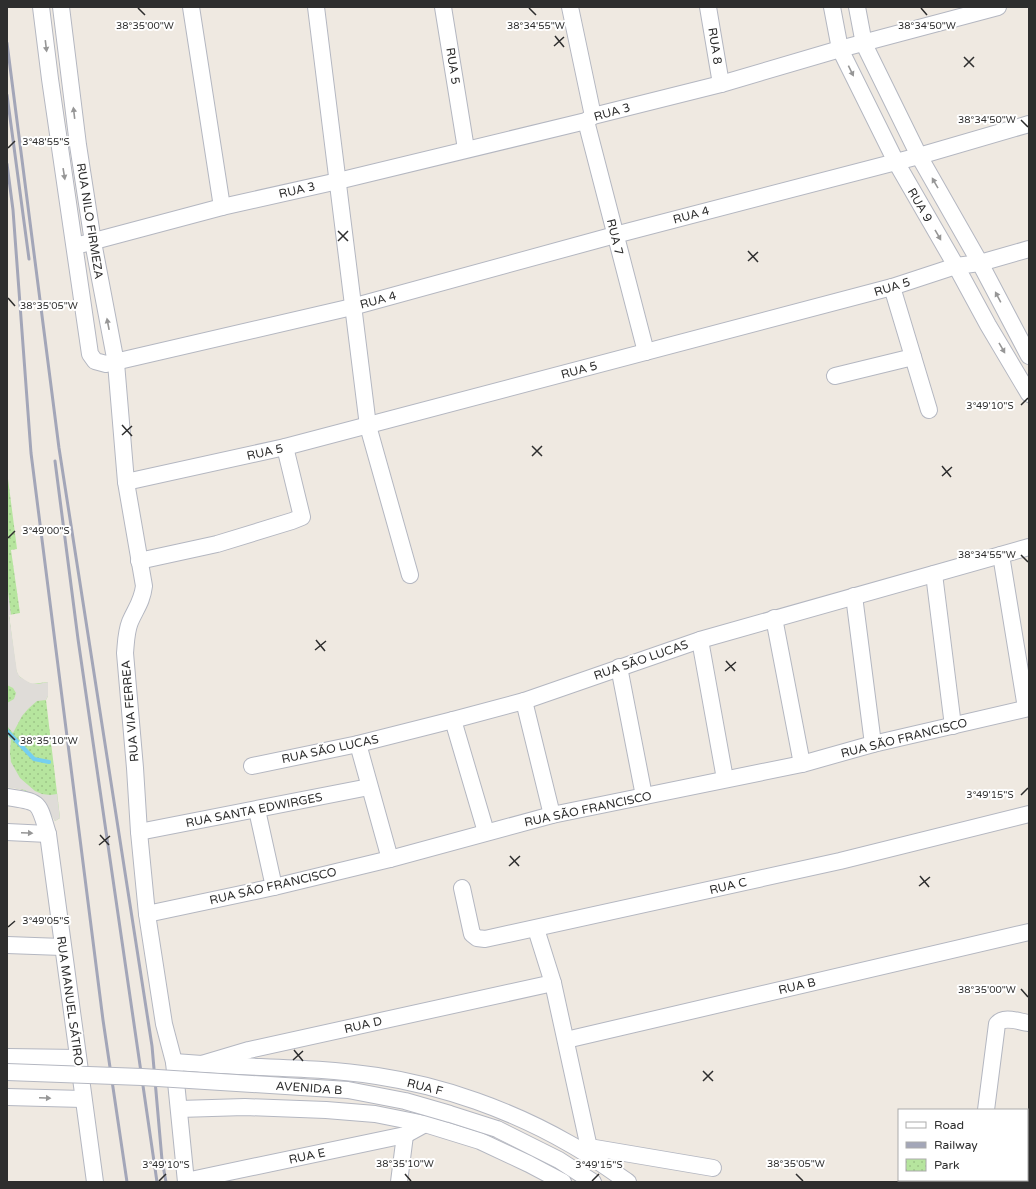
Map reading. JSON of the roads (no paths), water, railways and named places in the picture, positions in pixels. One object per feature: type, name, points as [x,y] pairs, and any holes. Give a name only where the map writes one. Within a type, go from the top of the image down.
[{"type":"street","name":"RUA NILO FIRMEZA","points":[[41,7],[90,354]]},
{"type":"street","name":"RUA NILO FIRMEZA","points":[[61,7],[78,145],[93,242],[116,362]]},
{"type":"street","points":[[191,7],[222,207]]},
{"type":"street","name":"RUA 4","points":[[316,7],[352,307],[368,426],[410,575]]},
{"type":"street","name":"RUA 5","points":[[443,7],[466,149]]},
{"type":"street","name":"RUA 7","points":[[570,7],[590,118],[615,235],[646,352]]},
{"type":"street","name":"RUA 8","points":[[708,7],[721,84]]},
{"type":"street","name":"RUA 9","points":[[832,7],[840,49],[896,162],[988,325],[1029,394]]},
{"type":"street","name":"RUA 9","points":[[857,7],[864,44],[919,156],[980,263],[1029,356]]},
{"type":"street","name":"RUA 3","points":[[74,246],[222,207],[338,181],[590,118],[721,84],[840,49],[864,44],[998,7]]},
{"type":"street","name":"RUA 4","points":[[90,354],[95,361],[106,364],[352,307],[615,235],[919,156],[1029,124]]},
{"type":"street","name":"RUA 5","points":[[126,482],[285,447],[368,426],[892,287],[956,266],[980,263],[1029,249]]},
{"type":"street","points":[[892,287],[929,410]]},
{"type":"street","points":[[835,376],[913,357]]},
{"type":"street","name":"RUA VIA FERREA","points":[[116,362],[126,482],[144,586],[143,598],[130,622],[126,635],[125,653],[139,832],[147,914],[164,1024],[174,1062],[186,1182]]},
{"type":"street","points":[[139,561],[216,544],[302,517],[285,447]]},
{"type":"street","name":"RUA SÃO LUCAS","points":[[252,766],[358,744],[524,701],[700,640],[774,618],[1029,548]]},
{"type":"street","points":[[1001,555],[1027,708]]},
{"type":"street","points":[[934,574],[953,726]]},
{"type":"street","points":[[854,596],[873,744]]},
{"type":"street","points":[[774,618],[802,764]]},
{"type":"street","points":[[700,640],[725,779]]},
{"type":"street","points":[[619,667],[644,796]]},
{"type":"street","points":[[524,701],[552,815]]},
{"type":"street","name":"RUA SÃO FRANCISCO","points":[[147,914],[274,887],[390,859],[552,815],[802,764],[873,744],[1027,708]]},
{"type":"street","points":[[453,720],[486,832]]},
{"type":"street","points":[[358,744],[390,859]]},
{"type":"street","name":"RUA SANTA EDWIRGES","points":[[139,832],[369,787]]},
{"type":"street","name":"RUA MANUEL SÁTIRO","points":[[7,797],[32,801],[41,810],[48,834],[95,1182]]},
{"type":"street","points":[[257,810],[274,887]]},
{"type":"street","name":"RUA C","points":[[462,888],[472,934],[478,938],[484,939],[536,929],[840,861],[1029,814]]},
{"type":"street","points":[[7,832],[48,834]]},
{"type":"street","points":[[536,929],[553,982],[590,1152]]},
{"type":"street","name":"RUA B","points":[[566,1040],[1029,932]]},
{"type":"street","points":[[7,945],[62,946]]},
{"type":"street","name":"RUA D","points":[[174,1062],[202,1064],[249,1050],[553,982]]},
{"type":"street","points":[[986,1109],[997,1024],[999,1021],[1006,1019],[1029,1023]]},
{"type":"street","points":[[7,1057],[78,1058]]},
{"type":"street","name":"RUA F","points":[[202,1064],[369,1075],[427,1087],[472,1100],[522,1120],[590,1152],[628,1182]]},
{"type":"street","name":"AVENIDA B","points":[[7,1072],[142,1077],[348,1090],[404,1100],[497,1129],[559,1160],[593,1182]]},
{"type":"street","points":[[7,1097],[83,1099]]},
{"type":"street","points":[[179,1109],[245,1107],[326,1110],[375,1114],[425,1124],[480,1141],[563,1182]]},
{"type":"street","name":"RUA E","points":[[186,1182],[405,1135],[425,1124]]},
{"type":"street","points":[[399,1182],[405,1135]]},
{"type":"street","name":"RUA F","points":[[590,1152],[713,1168]]},
{"type":"waterway","points":[[7,731],[34,759],[49,762]]},
{"type":"railway","points":[[7,43],[59,448],[152,1046],[162,1160],[166,1182]]},
{"type":"railway","points":[[7,95],[29,259]]},
{"type":"railway","points":[[7,164],[13,210],[31,453],[103,1020],[127,1182]]},
{"type":"railway","points":[[55,461],[78,639],[157,1182]]}]
